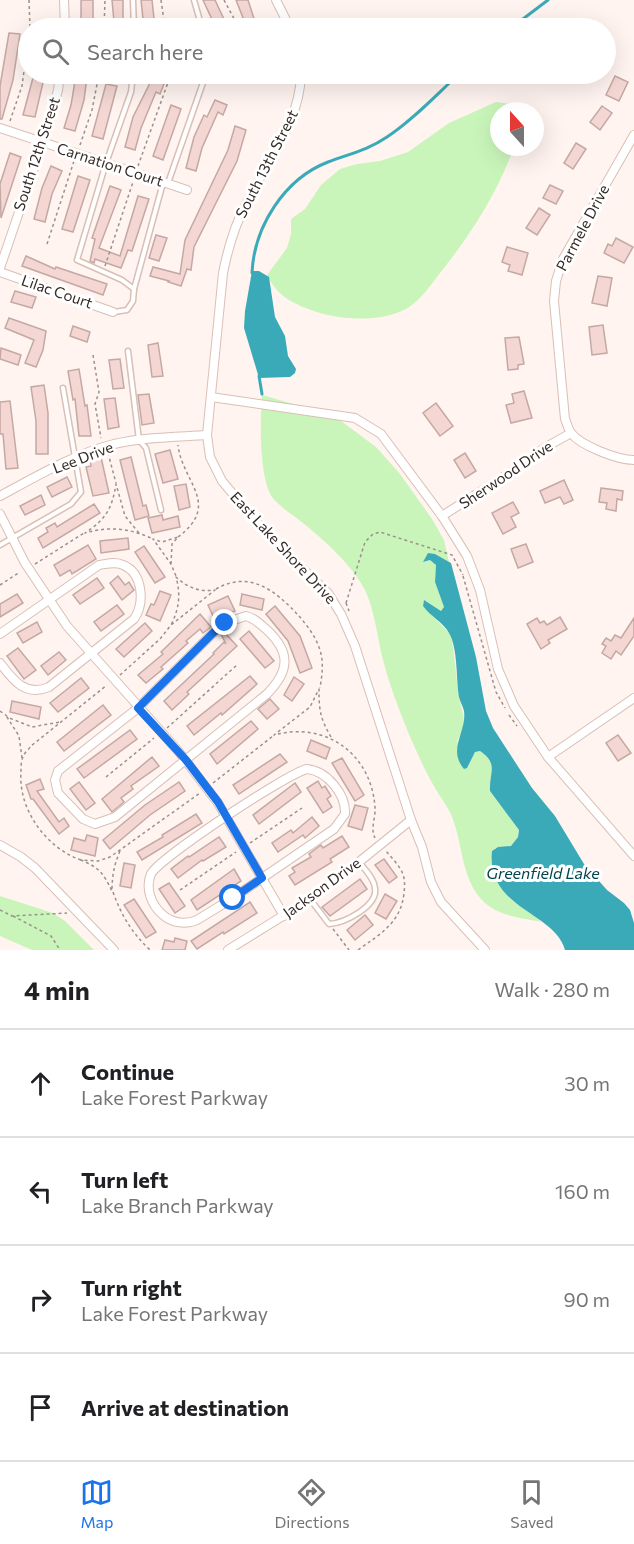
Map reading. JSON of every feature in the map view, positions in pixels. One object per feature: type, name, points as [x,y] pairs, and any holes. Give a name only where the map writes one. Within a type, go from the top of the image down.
[{"type":"street","points":[[64,0],[65,18]]},
{"type":"street","points":[[276,0],[285,18]]},
{"type":"street","name":"South 12th Street","points":[[0,268],[43,142],[59,84]]},
{"type":"street","name":"South 13th Street","points":[[211,397],[223,273],[228,250],[243,208],[290,123],[300,84]]},
{"type":"street","name":"Carnation Court","points":[[4,130],[186,190]]},
{"type":"street","name":"Parmele Drive","points":[[571,433],[565,419],[554,324],[556,281],[571,243],[634,135]]},
{"type":"street","name":"Lilac Court","points":[[0,272],[114,312]]},
{"type":"street","points":[[211,397],[340,415],[365,423],[381,434],[442,516],[467,556],[475,574],[491,646],[507,692],[527,728],[548,757],[634,856]]},
{"type":"street","name":"East Lake Shore Drive","points":[[211,397],[207,435],[210,457],[222,481],[265,532],[328,593],[342,614],[355,646],[411,820],[422,847],[431,882],[441,902],[484,950]]},
{"type":"street","points":[[571,433],[595,448],[618,458],[634,460]]},
{"type":"street","name":"Sherwood Drive","points":[[442,516],[571,433]]},
{"type":"street","name":"Lee Drive","points":[[0,496],[74,459],[105,447],[139,440],[207,435]]},
{"type":"street","points":[[0,514],[28,568],[91,655],[186,760],[207,788],[227,817],[284,916]]},
{"type":"street","points":[[0,634],[99,566],[119,563],[127,567],[133,573],[141,591],[140,608],[126,627],[54,684],[37,691],[27,690],[0,663]]},
{"type":"street","points":[[250,617],[278,641],[283,651],[284,672],[267,694],[186,760],[116,817],[107,821],[91,824],[70,808],[55,786],[58,771],[138,708],[213,633],[225,623],[250,617]]},
{"type":"street","points":[[548,757],[634,698]]},
{"type":"street","points":[[307,769],[324,774],[342,799],[345,814],[334,829],[262,878],[204,917],[191,923],[165,918],[153,902],[149,892],[149,883],[155,868],[227,817],[285,778],[307,769]]},
{"type":"street","name":"Jackson Drive","points":[[228,950],[310,899],[411,820]]},
{"type":"street","points":[[0,845],[35,868],[114,950]]},
{"type":"lane","points":[[133,0],[134,18]]},
{"type":"lane","points":[[194,0],[199,18]]},
{"type":"lane","points":[[132,84],[76,260],[122,280],[134,289]]},
{"type":"lane","points":[[114,312],[127,310],[134,301],[134,289],[165,183],[202,84]]},
{"type":"lane","points":[[128,351],[139,440],[146,448],[162,510]]},
{"type":"lane","points":[[0,545],[77,499],[82,488],[74,459],[63,388]]},
{"type":"lane","points":[[310,899],[329,924],[347,920],[374,899],[376,890],[374,883],[359,862]]},
{"type":"path","points":[[29,0],[30,18]]},
{"type":"path","points":[[105,0],[105,18]]},
{"type":"path","points":[[161,0],[164,18]]},
{"type":"path","points":[[224,0],[233,18]]},
{"type":"path","points":[[4,130],[22,84]]},
{"type":"path","points":[[47,244],[92,110],[97,84]]},
{"type":"path","points":[[93,355],[99,392],[95,404],[101,438],[111,459],[124,516],[139,533]]},
{"type":"path","points":[[171,564],[172,544],[189,529],[197,516],[199,502],[196,489],[181,456],[178,437]]},
{"type":"path","points":[[0,585],[102,522],[114,499],[116,484]]},
{"type":"path","points":[[85,533],[111,527],[139,533],[162,542],[178,537]]},
{"type":"path","points":[[349,597],[365,542],[373,534],[380,532],[452,555],[463,576],[475,574]]},
{"type":"path","points":[[153,539],[171,564],[176,577],[180,599],[171,625],[215,590],[231,582],[256,583],[270,588],[285,601],[316,639],[321,653],[323,672],[319,709],[322,723],[331,737],[298,730],[274,735]]},
{"type":"path","points":[[176,577],[184,585],[194,589],[215,590]]},
{"type":"path","points":[[346,603],[350,612]]},
{"type":"path","points":[[106,777],[161,733],[238,664]]},
{"type":"path","points":[[81,860],[98,861],[120,851],[207,788],[310,707],[320,689]]},
{"type":"path","points":[[0,711],[20,736],[22,758],[20,784],[25,804],[34,820],[53,845],[66,855],[94,866],[104,874],[126,922],[136,937],[150,950]]},
{"type":"path","points":[[7,717],[32,727],[61,722],[31,746],[22,758]]},
{"type":"path","points":[[112,891],[112,875],[120,851]]},
{"type":"path","points":[[0,910],[51,936],[60,950]]},
{"type":"path","points":[[12,916],[77,912]]},
{"type":"path","points":[[329,924],[349,950]]},
{"type":"green space","points":[[490,105],[490,156],[510,156],[473,228],[416,302],[406,309],[386,316],[352,318],[320,313],[303,307],[289,300],[277,290],[267,275],[287,248],[291,234],[291,219],[305,209],[321,185],[340,169],[380,161],[408,152],[449,123]]},
{"type":"green space","points":[[262,395],[325,413],[341,421],[376,447],[400,474],[444,540],[449,562],[435,554],[423,562],[430,560],[436,565],[435,582],[444,607],[441,611],[424,600],[423,606],[450,634],[452,640],[464,718],[463,728],[457,741],[467,767],[475,752],[480,751],[489,760],[492,769],[490,791],[519,830],[518,837],[511,846],[495,848],[492,857],[502,889],[514,902],[542,922],[515,917],[490,907],[477,894],[472,885],[452,817],[423,766],[394,696],[365,590],[337,554],[279,504],[272,497],[268,488],[261,448]]},
{"type":"green space","points":[[0,896],[53,913],[65,921],[94,950],[32,950],[0,936]]},
{"type":"water","points":[[252,271],[259,271],[269,277],[275,317],[285,336],[288,356],[296,369],[290,377],[259,378],[244,328]]},
{"type":"water","name":"Greenfield Lake","points":[[428,553],[435,554],[451,563],[476,657],[486,711],[493,728],[532,788],[555,816],[584,864],[607,890],[630,910],[634,923],[634,950],[565,950],[559,937],[549,927],[522,908],[499,886],[493,870],[492,851],[498,847],[511,846],[518,837],[519,830],[490,791],[492,769],[486,756],[480,751],[475,752],[467,768],[464,769],[459,762],[457,747],[463,726],[464,711],[459,697],[454,647],[446,629],[423,606],[424,600],[441,611],[444,607],[435,582],[436,565],[430,560],[423,562]]},
{"type":"building","points":[[81,0],[93,0],[93,18],[81,18]]},
{"type":"building","points":[[112,0],[123,0],[123,18],[114,18]]},
{"type":"building","points":[[141,0],[152,0],[154,18],[143,18]]},
{"type":"building","points":[[203,0],[215,0],[223,18],[211,18]]},
{"type":"building","points":[[236,0],[248,0],[254,18],[243,18]]},
{"type":"building","points":[[9,33],[18,34],[13,80],[2,119],[0,119],[0,86]]},
{"type":"building","points":[[616,76],[628,82],[619,101],[606,95],[611,84],[616,84]]},
{"type":"building","points":[[31,84],[43,84],[35,117],[23,115]]},
{"type":"building","points":[[74,84],[86,84],[75,131],[64,128]]},
{"type":"building","points":[[106,84],[117,86],[103,139],[92,136]]},
{"type":"building","points":[[150,84],[164,84],[160,94],[156,92],[141,128],[135,150],[125,147],[133,117]]},
{"type":"building","points":[[215,100],[227,105],[223,115],[218,112],[202,148],[196,171],[186,168],[194,137],[204,115],[207,117]]},
{"type":"building","points":[[171,105],[181,109],[163,160],[153,156]]},
{"type":"building","points":[[602,106],[612,113],[600,130],[590,122]]},
{"type":"building","points":[[235,126],[246,130],[237,161],[194,247],[191,270],[187,269],[181,286],[150,276],[153,267],[180,274],[185,240],[228,150]]},
{"type":"building","points":[[576,143],[586,149],[573,169],[564,163]]},
{"type":"building","points":[[10,153],[21,157],[1,218],[0,184]]},
{"type":"building","points":[[51,166],[62,171],[52,194],[45,222],[34,219],[42,188]]},
{"type":"building","points":[[78,176],[90,180],[73,232],[62,229]]},
{"type":"building","points":[[550,185],[563,191],[556,204],[543,198]]},
{"type":"building","points":[[110,186],[121,190],[99,248],[120,256],[138,196],[149,199],[132,251],[128,250],[121,268],[95,259],[94,263],[90,261],[95,239],[92,238]]},
{"type":"building","points":[[539,208],[550,215],[537,235],[526,228]]},
{"type":"building","points":[[156,235],[167,238],[159,261],[149,258]]},
{"type":"building","points":[[616,238],[633,247],[624,263],[604,253],[608,244],[612,246]]},
{"type":"building","points":[[507,247],[528,253],[522,275],[508,271],[510,265],[502,262]]},
{"type":"building","points":[[26,256],[55,269],[56,267],[107,284],[103,295],[22,266]]},
{"type":"building","points":[[598,276],[612,278],[607,306],[592,303]]},
{"type":"building","points":[[15,291],[36,297],[32,308],[11,302]]},
{"type":"building","points":[[9,318],[46,331],[43,350],[36,367],[25,363],[34,340],[5,328]]},
{"type":"building","points":[[603,325],[607,353],[592,355],[589,327]]},
{"type":"building","points":[[73,326],[90,332],[87,342],[70,336]]},
{"type":"building","points":[[519,337],[524,364],[518,365],[518,369],[508,370],[505,338]]},
{"type":"building","points":[[158,343],[163,376],[152,377],[148,345]]},
{"type":"building","points":[[1,348],[21,355],[18,365],[0,359]]},
{"type":"building","points":[[120,359],[124,388],[113,389],[109,360]]},
{"type":"building","points":[[79,369],[91,436],[79,436],[75,399],[73,400],[68,371]]},
{"type":"building","points":[[44,385],[48,413],[48,454],[36,454],[36,421],[31,387]]},
{"type":"building","points":[[524,391],[532,418],[511,423],[506,405],[514,403],[512,394]]},
{"type":"building","points":[[149,394],[154,423],[142,425],[138,395]]},
{"type":"building","points":[[115,398],[119,427],[108,429],[104,399]]},
{"type":"building","points":[[10,401],[18,468],[6,469],[3,434],[0,434],[0,402]]},
{"type":"building","points":[[436,403],[453,426],[440,436],[423,413]]},
{"type":"building","points":[[170,450],[178,479],[163,483],[155,454]]},
{"type":"building","points":[[465,453],[476,471],[465,478],[454,460]]},
{"type":"building","points":[[101,457],[109,493],[93,496],[86,467],[91,466],[90,460]]},
{"type":"building","points":[[131,457],[143,506],[146,505],[149,516],[135,520],[120,460]]},
{"type":"building","points":[[67,477],[72,487],[52,497],[47,487]]},
{"type":"building","points":[[564,480],[573,500],[564,504],[560,497],[545,503],[540,491]]},
{"type":"building","points":[[186,484],[190,507],[179,510],[174,486]]},
{"type":"building","points":[[601,488],[623,491],[622,500],[617,499],[616,511],[606,509],[607,503],[599,502]]},
{"type":"building","points":[[41,495],[45,505],[25,515],[20,506]]},
{"type":"building","points":[[513,502],[519,513],[511,517],[516,527],[503,534],[492,513]]},
{"type":"building","points":[[94,504],[100,513],[43,548],[38,538],[48,532],[46,528],[55,523],[57,527]]},
{"type":"building","points":[[162,515],[163,520],[178,516],[180,527],[152,533],[148,518]]},
{"type":"building","points":[[128,538],[129,549],[101,553],[100,541]]},
{"type":"building","points":[[526,544],[533,562],[518,568],[511,549]]},
{"type":"building","points":[[88,545],[96,559],[72,574],[70,570],[60,576],[54,565]]},
{"type":"building","points":[[144,546],[165,577],[155,583],[135,552]]},
{"type":"building","points":[[118,576],[125,585],[129,582],[134,590],[122,600],[110,583]]},
{"type":"building","points":[[97,578],[104,588],[80,604],[73,595]]},
{"type":"building","points":[[160,591],[171,595],[160,621],[146,615],[151,604],[154,605]]},
{"type":"building","points":[[17,594],[23,603],[0,617],[0,604]]},
{"type":"building","points":[[242,594],[264,599],[262,610],[240,605]]},
{"type":"building","points":[[228,596],[235,611],[215,620],[208,605]]},
{"type":"building","points":[[117,605],[124,614],[101,631],[94,622]]},
{"type":"building","points":[[275,606],[300,636],[312,668],[300,673],[288,641],[266,614]]},
{"type":"building","points":[[200,614],[211,627],[203,633],[200,629],[186,641],[188,643],[146,683],[138,675],[163,654],[161,652]]},
{"type":"building","points":[[560,617],[567,629],[548,640],[550,643],[541,649],[527,624],[537,618],[540,623],[544,621],[547,625]]},
{"type":"building","points":[[634,618],[634,636],[621,655],[616,651],[611,659],[602,653],[606,646],[602,644],[606,638],[611,641],[615,635],[621,638]]},
{"type":"building","points":[[37,622],[42,632],[23,643],[17,633]]},
{"type":"building","points":[[145,623],[152,631],[124,657],[116,649]]},
{"type":"building","points":[[249,631],[274,661],[265,668],[240,639]]},
{"type":"building","points":[[224,632],[237,646],[187,692],[189,694],[172,710],[164,701],[224,642],[226,644],[221,634]]},
{"type":"building","points":[[18,648],[36,670],[24,679],[7,656]]},
{"type":"building","points":[[59,652],[66,660],[48,675],[41,666]]},
{"type":"building","points":[[250,676],[257,684],[222,715],[221,713],[194,735],[187,726]]},
{"type":"building","points":[[294,677],[304,684],[292,701],[284,695]]},
{"type":"building","points":[[81,678],[89,688],[58,712],[50,703]]},
{"type":"building","points":[[270,699],[279,709],[267,719],[258,709]]},
{"type":"building","points":[[12,701],[41,707],[39,719],[10,712]]},
{"type":"building","points":[[103,705],[111,715],[64,751],[57,742]]},
{"type":"building","points":[[251,721],[258,729],[217,764],[210,754]]},
{"type":"building","points":[[130,730],[137,739],[84,778],[77,769]]},
{"type":"building","points":[[618,735],[631,753],[618,761],[606,743]]},
{"type":"building","points":[[311,740],[330,748],[326,759],[307,751]]},
{"type":"building","points":[[280,754],[287,762],[239,794],[233,785]]},
{"type":"building","points":[[152,757],[159,766],[131,786],[133,789],[121,798],[124,802],[112,812],[102,799]]},
{"type":"building","points":[[342,758],[364,795],[355,801],[332,763]]},
{"type":"building","points":[[40,779],[44,789],[37,791],[59,822],[64,818],[69,826],[59,834],[31,799],[26,785]]},
{"type":"building","points":[[318,781],[322,788],[325,786],[331,796],[327,799],[332,807],[323,813],[307,788]]},
{"type":"building","points":[[79,782],[95,803],[86,810],[70,789]]},
{"type":"building","points":[[179,782],[185,791],[150,815],[110,849],[103,840],[145,805]]},
{"type":"building","points":[[295,783],[301,792],[259,824],[253,815]]},
{"type":"building","points":[[355,805],[368,808],[362,830],[348,826]]},
{"type":"building","points":[[196,814],[202,823],[142,860],[137,852]]},
{"type":"building","points":[[312,817],[319,826],[305,838],[303,835],[278,852],[272,843],[291,830],[293,833]]},
{"type":"building","points":[[87,835],[98,838],[95,856],[71,850],[74,838],[85,841]]},
{"type":"building","points":[[342,836],[349,847],[330,859],[332,862],[295,885],[289,876],[295,872],[292,868],[311,857],[309,854],[321,845],[323,848]]},
{"type":"building","points":[[219,837],[226,847],[202,860],[178,878],[171,869]]},
{"type":"building","points":[[384,859],[397,877],[389,883],[375,865]]},
{"type":"building","points":[[124,863],[135,865],[131,888],[120,886]]},
{"type":"building","points":[[234,869],[241,881],[197,910],[191,900]]},
{"type":"building","points":[[360,879],[367,889],[330,916],[322,907]]},
{"type":"building","points":[[169,883],[185,906],[175,913],[159,889]]},
{"type":"building","points":[[385,894],[397,901],[386,919],[375,913]]},
{"type":"building","points":[[134,899],[156,932],[146,938],[124,905]]},
{"type":"building","points":[[250,902],[257,913],[197,949],[191,941]]},
{"type":"building","points":[[365,915],[373,925],[355,940],[347,930]]},
{"type":"building","points":[[175,938],[187,941],[185,950],[162,950],[165,940],[174,942]]},
{"type":"waterway","points":[[524,18],[548,0]]},
{"type":"waterway","points":[[252,273],[254,256],[265,222],[285,192],[312,170],[366,149],[387,137],[448,84]]},
{"type":"waterway","points":[[259,376],[262,394]]},
{"type":"route","points":[[225,623],[138,708],[186,760],[218,802],[262,878],[233,898]]}]
